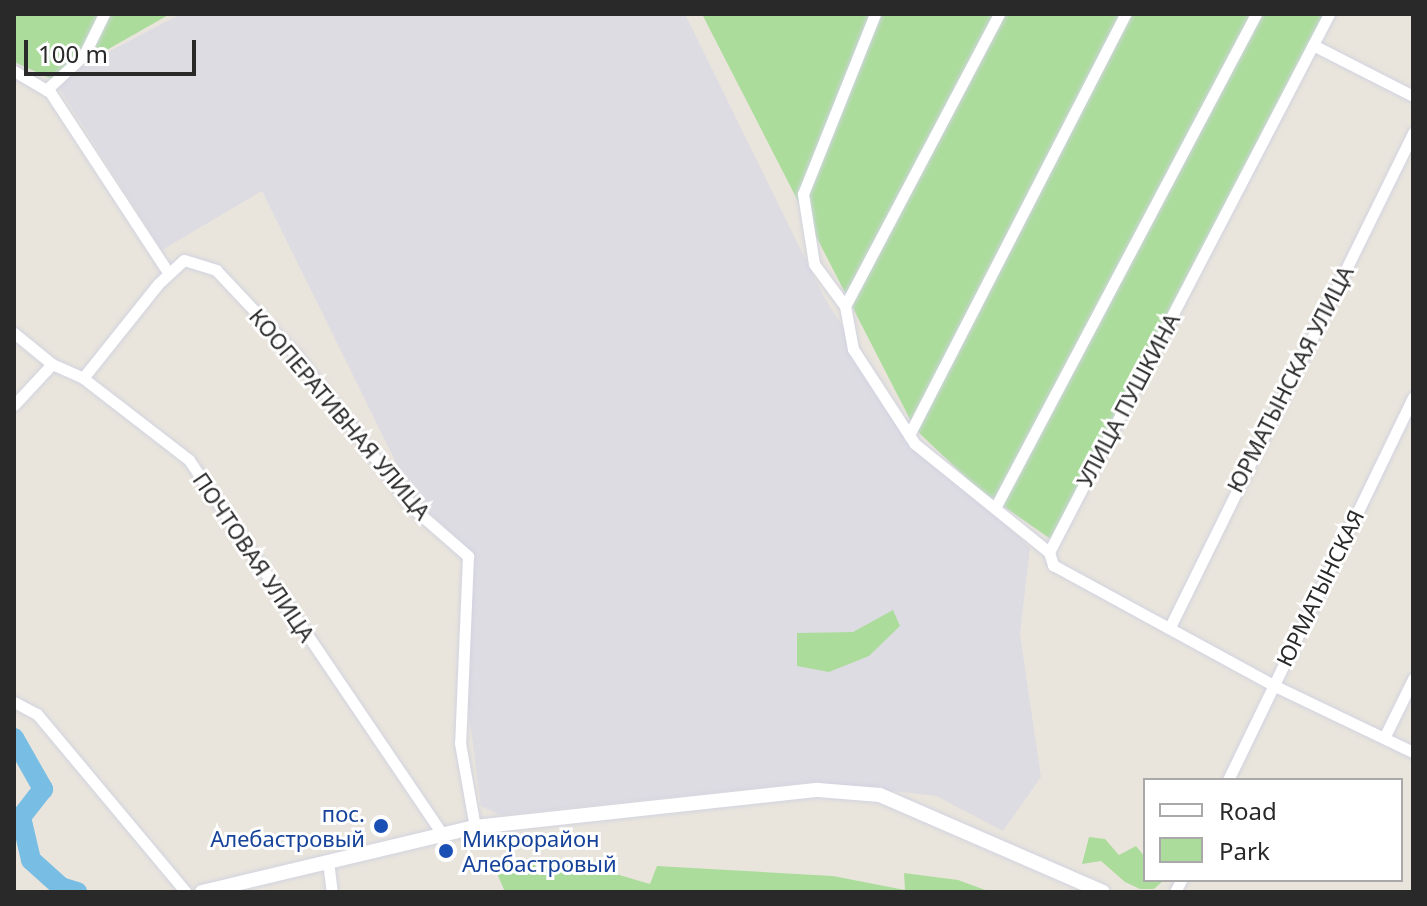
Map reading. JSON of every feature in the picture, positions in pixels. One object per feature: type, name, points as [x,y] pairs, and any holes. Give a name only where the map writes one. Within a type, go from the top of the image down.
[{"type":"street","points":[[46,90],[84,55],[104,14]]},
{"type":"street","points":[[875,14],[803,194],[814,264],[845,306],[853,349],[915,444],[1049,552],[1053,565],[1273,685],[1413,752]]},
{"type":"street","points":[[845,306],[999,14]]},
{"type":"street","points":[[909,435],[1125,14]]},
{"type":"street","points":[[995,508],[1256,14]]},
{"type":"street","name":"УЛИЦА ПУШКИНА","points":[[1049,552],[1329,14]]},
{"type":"street","points":[[1313,45],[1413,96]]},
{"type":"street","points":[[14,71],[46,90],[68,117],[169,274],[83,378]]},
{"type":"street","name":"ЮРМАТЫНСКАЯ УЛИЦА","points":[[1170,627],[1413,133]]},
{"type":"street","name":"КООПЕРАТИВНАЯ УЛИЦА","points":[[169,274],[184,260],[216,270],[297,356],[414,509],[468,556],[460,743],[475,827]]},
{"type":"street","name":"ПОЧТОВАЯ УЛИЦА","points":[[14,333],[52,364],[83,378],[189,460],[442,834]]},
{"type":"street","points":[[14,405],[52,364]]},
{"type":"street","name":"ЮРМАТЫНСКАЯ","points":[[1229,778],[1413,397]]},
{"type":"street","points":[[1384,738],[1413,679]]},
{"type":"street","points":[[14,702],[37,714],[186,892]]},
{"type":"street","points":[[202,892],[475,827],[818,790],[880,795],[1103,892]]},
{"type":"street","points":[[328,861],[332,892]]},
{"type":"shaded area","points":[[181,14],[685,14],[824,297],[912,435],[1030,548],[1020,634],[1041,777],[1003,831],[936,796],[815,782],[500,815],[481,806],[464,676],[466,608],[473,553],[413,497],[262,191],[162,250],[54,80]]},
{"type":"green space","points":[[14,14],[170,14],[54,80],[14,62]]},
{"type":"green space","points":[[702,14],[1328,14],[1055,542],[977,488],[915,429]]},
{"type":"green space","points":[[893,610],[900,626],[869,656],[829,672],[797,666],[797,633],[853,632]]},
{"type":"green space","points":[[1089,837],[1105,839],[1119,855],[1136,846],[1143,855],[1143,882],[1162,882],[1154,889],[1140,889],[1125,882],[1101,861],[1082,864]]},
{"type":"green space","points":[[575,862],[650,884],[657,866],[833,876],[905,890],[904,873],[958,880],[991,892],[505,892],[493,864]]},
{"type":"waterway","points":[[14,738],[43,789],[21,817],[31,860],[61,887],[77,892]]},
{"type":"place","name":"пос. Алебастровый","points":[[381,826]]},
{"type":"place","name":"Микрорайон Алебастровый","points":[[446,851]]}]
